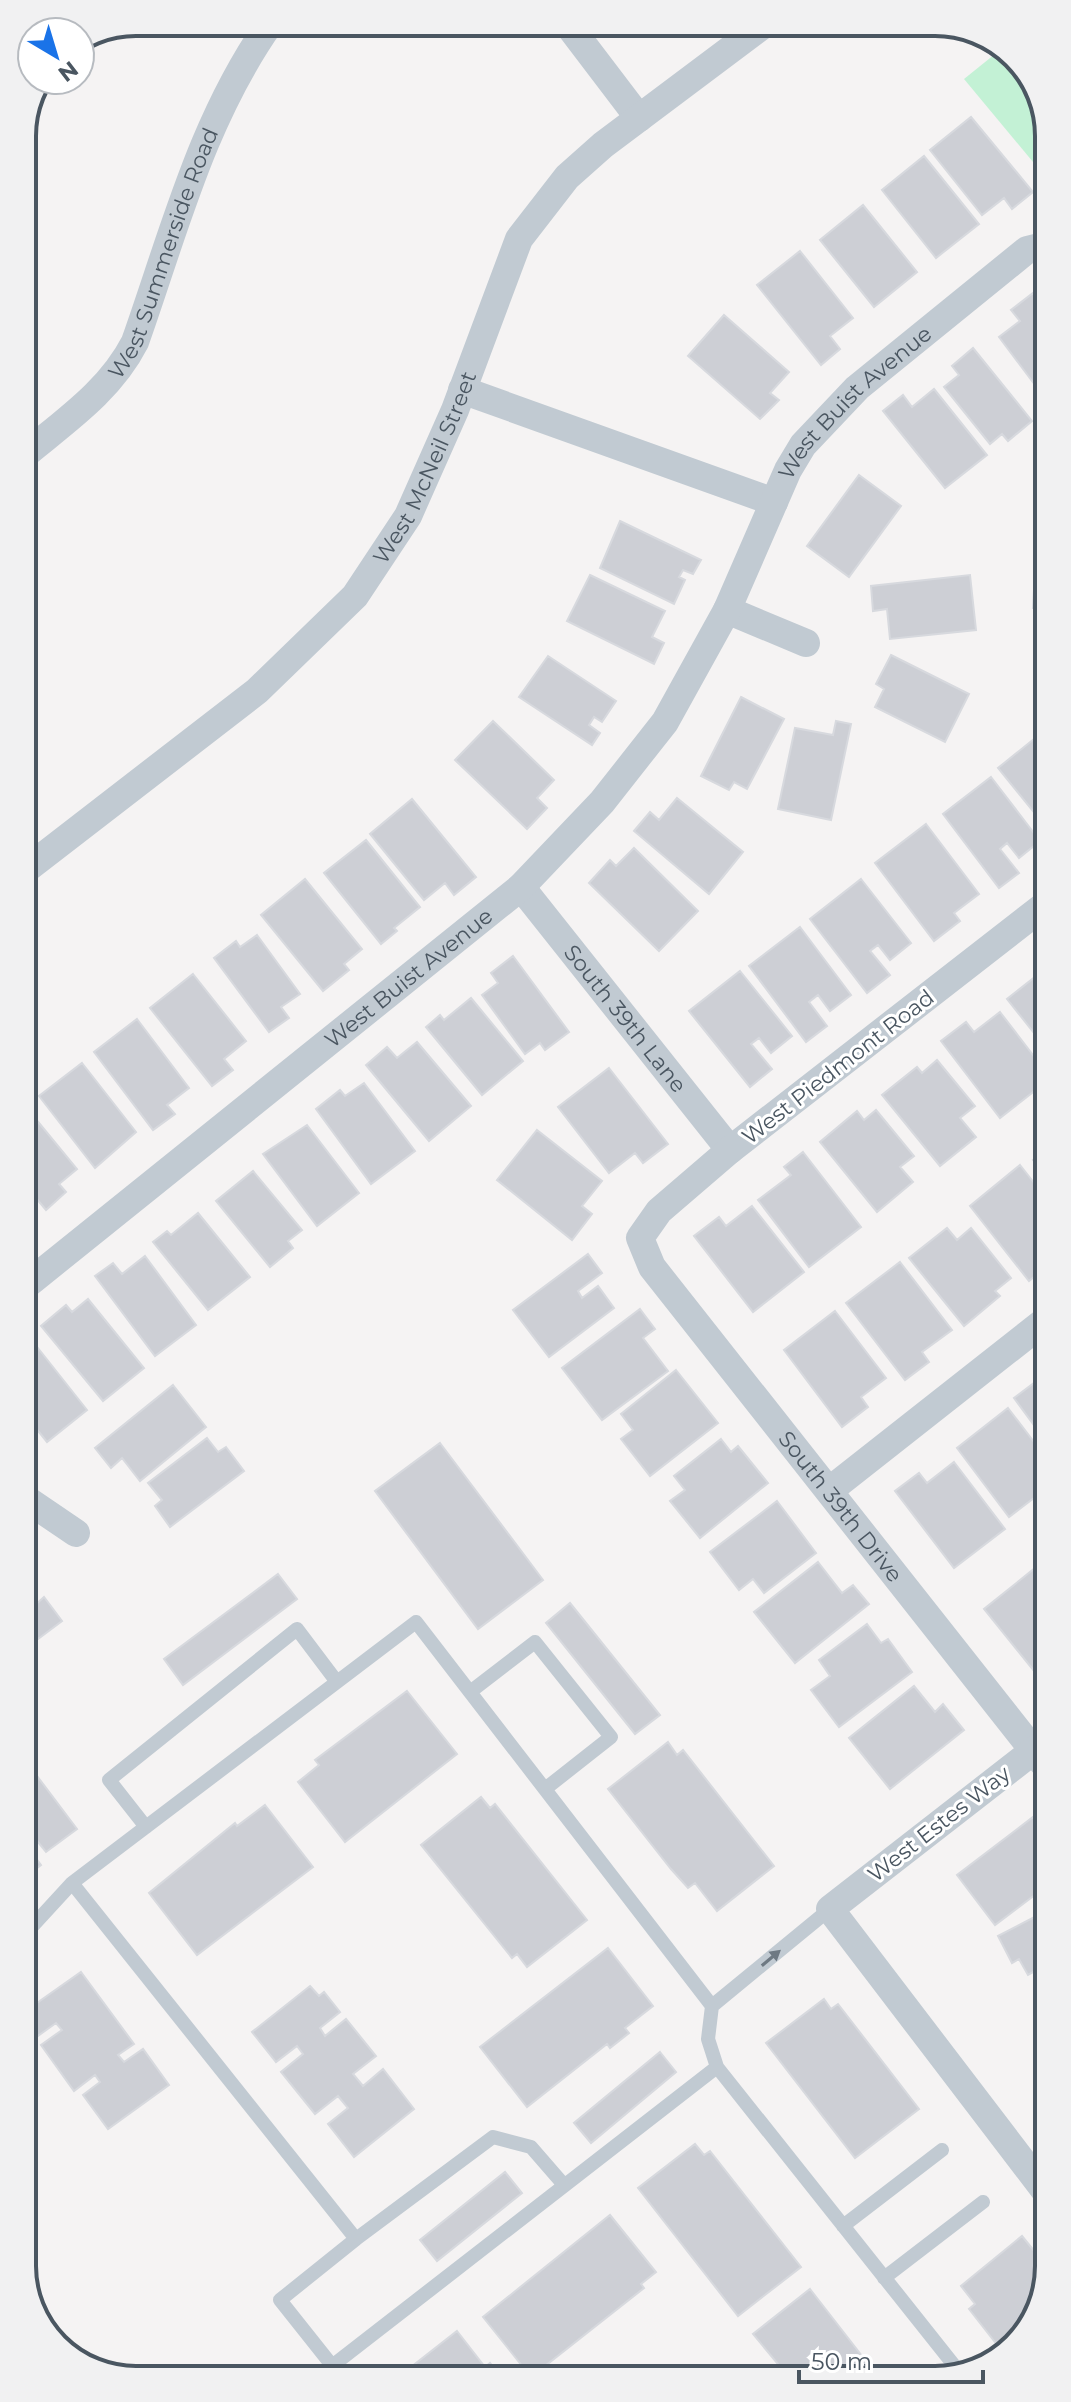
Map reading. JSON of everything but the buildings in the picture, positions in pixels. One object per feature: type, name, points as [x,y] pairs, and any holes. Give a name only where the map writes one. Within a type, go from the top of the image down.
[{"type":"street","name":"West Summerside Road","points":[[36,445],[102,390],[123,366],[140,328],[189,178],[212,121],[263,36]]},
{"type":"street","points":[[577,36],[639,118]]},
{"type":"street","name":"West McNeil Street","points":[[36,862],[257,691],[355,596],[408,516],[462,390],[519,239],[567,177],[748,36]]},
{"type":"street","name":"West Buist Avenue","points":[[36,1277],[521,887],[602,802],[665,722],[727,610],[774,502],[803,445],[857,388],[1027,250],[1035,248]]},
{"type":"street","points":[[462,390],[774,502]]},
{"type":"street","points":[[727,610],[806,643]]},
{"type":"street","name":"South 39th Lane","points":[[521,887],[730,1150]]},
{"type":"street","name":"West Piedmont Road","points":[[640,1238],[659,1211],[730,1150],[1035,913]]},
{"type":"street","name":"South 39th Drive","points":[[640,1238],[652,1267],[1035,1743]]},
{"type":"street","points":[[830,1490],[1035,1329]]},
{"type":"street","points":[[36,1506],[76,1533]]},
{"type":"street","name":"West Estes Way","points":[[830,1909],[1035,1759]]},
{"type":"street","points":[[830,1909],[1035,2178]]},
{"type":"lane","points":[[36,1922],[72,1883],[416,1622],[712,2006]]},
{"type":"lane","points":[[146,1827],[109,1780],[297,1629],[337,1682]]},
{"type":"lane","points":[[470,1692],[535,1642],[611,1737],[545,1789]]},
{"type":"lane","points":[[72,1883],[356,2239]]},
{"type":"lane","points":[[830,1909],[712,2006],[708,2039],[717,2067],[953,2364]]},
{"type":"lane","points":[[564,2185],[531,2147],[493,2137],[280,2300],[332,2366],[717,2067]]},
{"type":"lane","points":[[843,2226],[942,2150]]},
{"type":"lane","points":[[884,2278],[983,2202]]},
{"type":"green space","points":[[994,55],[1006,65],[1030,104],[1035,164],[964,79]]}]
